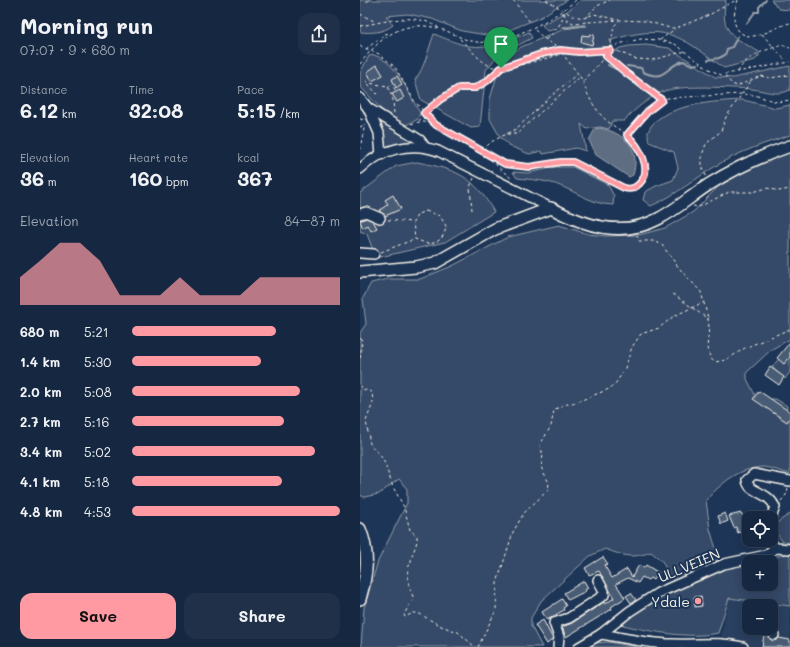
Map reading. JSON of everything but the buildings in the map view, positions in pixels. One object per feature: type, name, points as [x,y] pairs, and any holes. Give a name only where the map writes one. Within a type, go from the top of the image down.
[{"type":"main road","points":[[360,272],[416,267],[436,263],[495,229],[551,208],[592,226],[618,229],[634,228],[657,220],[734,170],[790,146]]},
{"type":"main road","points":[[360,529],[366,547],[367,565],[360,599]]},
{"type":"street","points":[[360,98],[368,108],[379,133],[381,155]]},
{"type":"street","points":[[368,108],[420,140],[425,147]]},
{"type":"street","points":[[360,170],[381,155],[402,148],[425,147],[438,151],[551,208]]},
{"type":"street","points":[[360,214],[366,212],[380,218]]},
{"type":"street","points":[[360,253],[374,254]]},
{"type":"street","points":[[774,511],[775,507],[767,495],[752,489],[746,480],[754,474],[790,481]]},
{"type":"street","points":[[775,548],[790,549]]},
{"type":"street","name":"ULLVEIEN","points":[[579,647],[601,634],[630,611],[658,593],[724,564],[766,556],[775,548]]},
{"type":"street","points":[[558,647],[559,637],[554,623],[569,618],[604,595],[598,580]]},
{"type":"street","points":[[601,634],[659,644],[721,643],[730,646],[743,647]]},
{"type":"path","points":[[513,0],[530,22]]},
{"type":"path","points":[[546,0],[563,10],[584,18],[594,14],[619,20]]},
{"type":"path","points":[[360,26],[377,22],[414,19],[424,21],[458,37],[479,43],[522,32],[563,10],[576,0]]},
{"type":"path","points":[[584,18],[597,6],[610,0]]},
{"type":"path","points":[[659,40],[676,28],[709,15],[737,0]]},
{"type":"path","points":[[737,0],[734,18],[738,30],[747,36],[762,34],[790,23]]},
{"type":"path","points":[[563,10],[567,20],[573,23],[619,20],[646,21],[670,28],[676,28]]},
{"type":"path","points":[[546,39],[557,29],[564,13]]},
{"type":"path","points":[[360,14],[377,22]]},
{"type":"path","points":[[610,50],[614,26],[619,20]]},
{"type":"path","points":[[366,49],[385,34],[413,26],[439,28]]},
{"type":"path","points":[[360,46],[383,57],[395,67],[402,77],[412,98],[436,125],[493,158],[512,166],[529,167],[561,162],[573,162],[624,188],[630,189],[640,183],[644,177],[645,169],[642,156],[634,141],[608,122],[598,112],[587,94],[580,77],[560,50],[535,30]]},
{"type":"path","points":[[360,64],[390,33]]},
{"type":"path","points":[[762,34],[787,62]]},
{"type":"path","points":[[458,37],[490,66],[501,68],[541,54],[560,50],[579,52],[610,50]]},
{"type":"path","points":[[583,82],[612,48],[618,44],[631,40],[659,40],[676,44],[686,50],[711,71],[725,75],[790,62]]},
{"type":"path","points":[[737,72],[741,64],[747,59],[765,50],[782,45],[790,48]]},
{"type":"path","points":[[612,48],[636,59],[652,60],[686,50]]},
{"type":"path","points":[[512,65],[540,61],[562,54]]},
{"type":"path","points":[[606,56],[662,100]]},
{"type":"path","points":[[418,122],[424,113],[441,99],[459,88],[475,88],[487,81],[501,68]]},
{"type":"path","points":[[483,151],[491,142],[516,128],[550,96],[577,74]]},
{"type":"path","points":[[725,75],[732,84],[737,86],[761,76],[770,78],[790,75]]},
{"type":"path","points":[[506,134],[517,134],[580,77]]},
{"type":"path","points":[[366,81],[377,94]]},
{"type":"path","points":[[707,180],[702,166],[702,155],[706,144],[721,131],[726,117],[751,81]]},
{"type":"path","points":[[368,83],[388,86],[392,85],[396,91]]},
{"type":"path","points":[[388,86],[393,100],[393,112],[396,117]]},
{"type":"path","points":[[627,135],[648,111],[662,100],[679,96],[741,94],[754,95],[776,102],[790,100]]},
{"type":"path","points":[[360,119],[366,120]]},
{"type":"path","points":[[404,130],[410,125],[418,122],[436,125]]},
{"type":"path","points":[[360,149],[365,124]]},
{"type":"path","points":[[493,158],[497,166],[512,180],[513,188]]},
{"type":"path","points":[[472,210],[470,187],[477,170]]},
{"type":"path","points":[[688,199],[692,206],[699,207],[730,192],[753,192],[768,188],[778,191],[790,190]]},
{"type":"path","points":[[374,254],[415,239],[424,244],[435,243],[443,237],[446,226],[440,216],[429,211],[420,213],[413,222],[415,239]]},
{"type":"path","points":[[380,218],[413,222]]},
{"type":"path","points":[[634,228],[639,241],[653,241],[662,245],[679,268],[696,285],[704,302],[708,319],[709,327],[707,348],[710,359],[715,362],[726,360],[745,348],[790,329]]},
{"type":"path","points":[[673,294],[708,319]]},
{"type":"path","points":[[478,647],[496,610],[497,583],[513,532],[524,513],[548,490],[549,483],[541,467],[543,455],[540,446],[551,426],[554,410],[563,405],[577,402],[609,389],[615,384],[624,371],[632,347],[641,334],[659,328],[674,316],[704,302]]},
{"type":"path","points":[[360,338],[362,340],[362,356],[360,361]]},
{"type":"path","points":[[360,385],[362,389],[372,392],[373,403],[366,421],[370,444],[383,459],[392,487],[404,507],[410,530],[417,536],[418,542],[408,566],[408,586],[414,599],[409,605],[405,617],[413,613],[418,613],[441,626],[458,632],[475,647]]},
{"type":"path","points":[[775,507],[786,495],[790,485]]},
{"type":"shaded area","points":[[360,0],[567,0],[541,17],[512,29],[486,35],[462,31],[432,19],[408,14],[386,16],[393,25],[385,30],[360,32]]},
{"type":"shaded area","points":[[581,0],[726,0],[724,11],[727,27],[730,33],[736,38],[759,52],[759,56],[755,60],[724,68],[695,47],[682,40],[670,35],[658,33],[644,33],[608,41],[612,44],[612,53],[620,48],[629,46],[646,45],[669,48],[715,77],[733,78],[790,66],[790,90],[775,93],[751,89],[693,87],[670,90],[662,92],[646,101],[624,121],[612,121],[609,129],[600,127],[587,129],[581,124],[586,151],[576,148],[543,154],[542,151],[529,154],[510,146],[500,137],[490,119],[490,99],[501,62],[521,47],[567,28],[587,26],[576,25],[547,31],[542,25],[569,10]]},
{"type":"shaded area","points":[[771,0],[790,0],[790,10],[779,9]]},
{"type":"shaded area","points":[[529,32],[532,38],[497,56],[486,70],[480,127],[471,128],[421,100],[415,80],[424,64],[434,34],[460,44],[477,47],[500,43]]},
{"type":"shaded area","points":[[374,55],[383,59],[390,65],[402,80],[420,113],[418,119],[404,126],[381,109],[360,86],[360,73],[369,56]]},
{"type":"shaded area","points":[[743,100],[776,108],[790,105],[790,135],[727,159],[669,197],[651,206],[643,200],[645,192],[673,180],[678,168],[674,152],[649,142],[648,132],[654,123],[664,115],[690,106],[719,101]]},
{"type":"shaded area","points":[[375,114],[415,142],[384,147]]},
{"type":"shaded area","points":[[600,128],[617,134],[624,138],[629,144],[635,157],[633,175],[629,177],[596,155],[589,140],[595,129]]},
{"type":"shaded area","points":[[790,151],[790,339],[772,349],[747,372],[747,379],[755,395],[763,399],[776,399],[787,406],[786,416],[790,418],[790,474],[765,467],[753,468],[731,478],[706,500],[710,529],[719,559],[671,579],[662,561],[651,552],[628,556],[605,549],[590,556],[541,601],[531,618],[531,626],[542,647],[361,647],[364,608],[378,561],[407,503],[407,489],[399,479],[379,494],[364,497],[360,495],[360,333],[366,324],[363,298],[371,283],[388,279],[420,279],[452,266],[508,237],[559,225],[588,234],[606,236],[639,235],[665,228],[693,212],[718,187],[748,169]]},
{"type":"shaded area","points":[[417,162],[443,168],[463,176],[479,190],[494,212],[445,242],[376,258],[367,234],[360,231],[360,193],[396,166]]},
{"type":"shaded area","points":[[556,167],[573,167],[608,185],[614,196],[613,205],[596,202],[556,184],[517,178],[513,172],[528,173]]},
{"type":"shaded area","points":[[790,346],[790,372],[785,379],[772,367]]},
{"type":"shaded area","points":[[790,514],[790,543],[783,542],[778,536],[779,521]]},
{"type":"shaded area","points":[[790,553],[790,606],[778,604],[778,599],[742,600],[729,598],[718,633],[707,635],[670,634],[623,625],[631,616],[662,594],[727,566],[742,564],[742,591],[778,591],[778,556]]},
{"type":"shaded area","points":[[729,598],[742,600],[742,635],[778,635],[778,604],[790,606],[790,647],[726,647],[720,644]]},
{"type":"shaded area","points":[[608,642],[637,647],[588,647],[594,643]]},
{"type":"waterway","points":[[747,23],[755,12],[759,12],[759,7],[766,0]]},
{"type":"waterway","points":[[564,27],[568,28],[585,25]]},
{"type":"waterway","points":[[708,60],[725,55],[727,49],[732,47],[738,36]]},
{"type":"waterway","points":[[627,66],[641,68],[643,72],[651,75],[660,75],[683,61],[693,65],[697,64]]},
{"type":"waterway","points":[[608,65],[616,69]]},
{"type":"place","name":"Ydale","points":[[698,601]]},
{"type":"route","points":[[560,50],[579,52],[610,50],[606,56],[662,100],[648,111],[627,135],[634,141],[644,163],[644,177],[640,183],[636,187],[627,189],[573,162],[561,162],[537,167],[512,166],[505,164],[493,158],[477,146],[436,125],[424,113],[441,99],[459,88],[475,88],[487,81],[501,68],[547,52],[560,50]]}]
